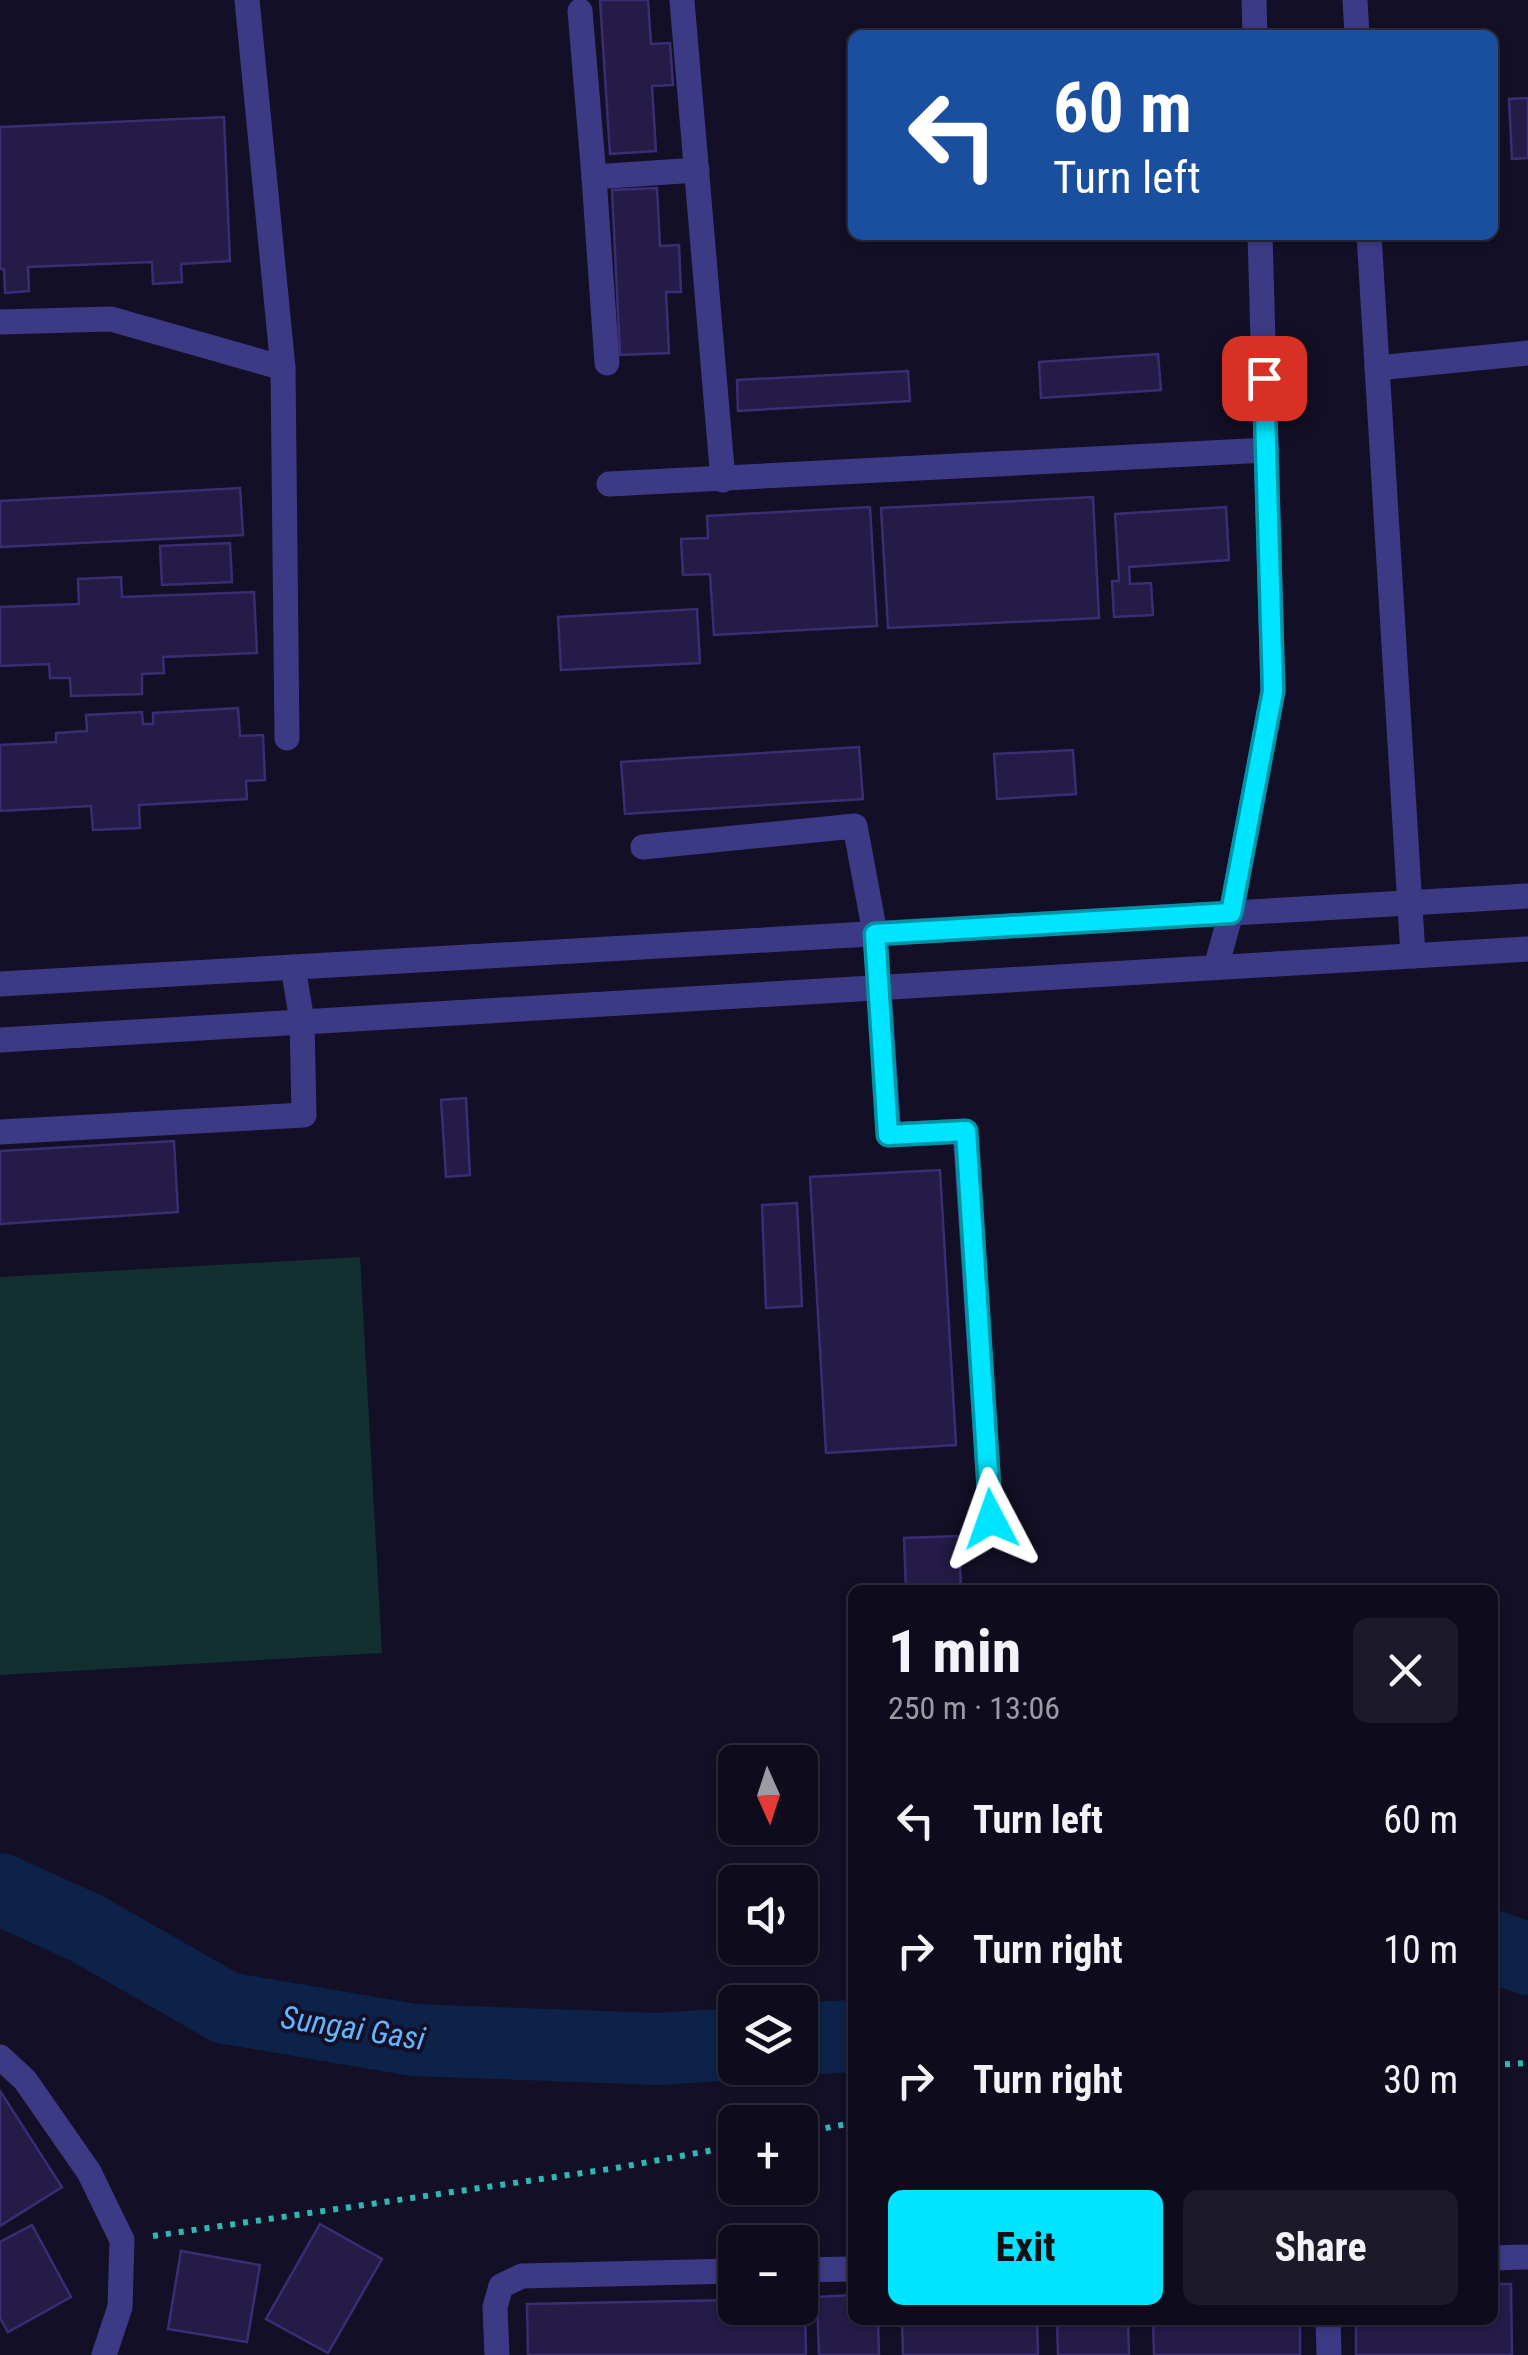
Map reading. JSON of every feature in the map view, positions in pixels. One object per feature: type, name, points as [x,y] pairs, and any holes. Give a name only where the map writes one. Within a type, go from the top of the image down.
[{"type":"lane","points":[[247,0],[283,368],[287,738]]},
{"type":"lane","points":[[1254,0],[1255,30]]},
{"type":"lane","points":[[1355,0],[1358,30]]},
{"type":"lane","points":[[682,1],[723,480]]},
{"type":"lane","points":[[580,11],[606,363]]},
{"type":"lane","points":[[594,177],[696,170]]},
{"type":"lane","points":[[1216,968],[1231,913],[1273,691],[1260,240]]},
{"type":"lane","points":[[1369,240],[1414,956]]},
{"type":"lane","points":[[0,322],[110,320],[283,368]]},
{"type":"lane","points":[[1377,368],[1528,354]]},
{"type":"lane","points":[[609,484],[1266,450]]},
{"type":"lane","points":[[644,848],[856,826],[875,934],[888,1135],[966,1131],[991,1519]]},
{"type":"lane","points":[[0,984],[1528,896]]},
{"type":"lane","points":[[0,1040],[1528,949]]},
{"type":"lane","points":[[0,1132],[304,1115],[302,1022],[293,967]]},
{"type":"lane","points":[[0,2057],[25,2080],[89,2172],[122,2240],[120,2307],[104,2355]]},
{"type":"lane","points":[[1498,2258],[1528,2258]]},
{"type":"lane","points":[[818,2270],[848,2270]]},
{"type":"lane","points":[[498,2355],[496,2307],[501,2286],[522,2276],[718,2271]]},
{"type":"lane","points":[[1328,2325],[1329,2355]]},
{"type":"path","points":[[1498,2065],[1528,2064]]},
{"type":"path","points":[[818,2130],[848,2124]]},
{"type":"path","points":[[122,2240],[616,2168],[718,2149]]},
{"type":"green space","points":[[360,1257],[382,1653],[0,1675],[0,1277]]},
{"type":"building","points":[[600,0],[648,0],[651,44],[670,43],[673,85],[652,86],[656,151],[610,154]]},
{"type":"building","points":[[1528,98],[1528,158],[1512,159],[1509,99]]},
{"type":"building","points":[[224,117],[230,261],[181,264],[182,282],[153,284],[152,262],[28,267],[29,291],[5,293],[4,269],[0,269],[0,127]]},
{"type":"building","points":[[657,188],[660,246],[679,245],[681,292],[666,292],[669,353],[620,355],[612,190]]},
{"type":"building","points":[[1158,354],[1161,390],[1041,398],[1039,362]]},
{"type":"building","points":[[908,371],[910,401],[738,411],[737,380]]},
{"type":"building","points":[[240,488],[243,535],[0,547],[0,501]]},
{"type":"building","points":[[1093,497],[1099,618],[888,628],[881,508]]},
{"type":"building","points":[[870,507],[877,626],[714,635],[710,574],[683,575],[681,539],[708,538],[707,516]]},
{"type":"building","points":[[1226,507],[1229,560],[1129,567],[1130,584],[1151,583],[1153,615],[1114,617],[1112,581],[1119,581],[1115,514]]},
{"type":"building","points":[[230,543],[232,582],[162,585],[160,546]]},
{"type":"building","points":[[121,577],[122,597],[254,592],[257,653],[163,657],[164,673],[142,674],[142,694],[71,696],[70,678],[50,678],[49,664],[0,666],[0,607],[79,604],[78,579]]},
{"type":"building","points":[[697,609],[700,663],[561,670],[558,617]]},
{"type":"building","points":[[238,708],[240,736],[263,735],[265,780],[246,781],[247,799],[139,805],[140,828],[93,830],[91,806],[0,811],[0,745],[56,742],[56,733],[87,731],[86,715],[142,712],[143,724],[153,724],[153,713]]},
{"type":"building","points":[[859,747],[863,799],[625,814],[621,762]]},
{"type":"building","points":[[1073,750],[1076,794],[997,799],[994,754]]},
{"type":"building","points":[[466,1098],[470,1175],[446,1177],[441,1100]]},
{"type":"building","points":[[174,1141],[178,1212],[0,1224],[0,1151]]},
{"type":"building","points":[[940,1170],[956,1445],[826,1453],[810,1177]]},
{"type":"building","points":[[797,1203],[802,1306],[766,1308],[762,1205]]},
{"type":"building","points":[[959,1536],[961,1585],[906,1585],[904,1538]]},
{"type":"building","points":[[0,2091],[62,2187],[0,2226]]},
{"type":"building","points":[[320,2224],[382,2259],[328,2353],[266,2319]]},
{"type":"building","points":[[32,2225],[71,2297],[8,2332],[0,2318],[0,2242]]},
{"type":"building","points":[[181,2251],[260,2265],[247,2342],[168,2329]]},
{"type":"building","points":[[1498,2284],[1511,2284],[1512,2355],[1356,2355],[1356,2325],[1498,2325]]},
{"type":"building","points":[[848,2295],[848,2325],[878,2325],[879,2355],[819,2355],[818,2297]]},
{"type":"building","points":[[718,2300],[718,2325],[805,2325],[806,2355],[528,2355],[527,2304]]},
{"type":"building","points":[[902,2325],[1037,2325],[1038,2355],[903,2355]]},
{"type":"building","points":[[1057,2325],[1128,2325],[1129,2355],[1058,2355]]},
{"type":"building","points":[[1153,2325],[1300,2325],[1300,2355],[1154,2355]]},
{"type":"waterway","name":"Sungai Gasi","points":[[0,1889],[86,1928],[226,2008],[414,2040],[658,2049],[718,2045]]},
{"type":"waterway","name":"Sungai Gasi","points":[[1498,1948],[1528,1959]]},
{"type":"waterway","name":"Sungai Gasi","points":[[818,2038],[848,2036]]},
{"type":"route","points":[[991,1519],[966,1131],[888,1135],[875,934],[1231,913],[1273,691],[1264,378]]}]
